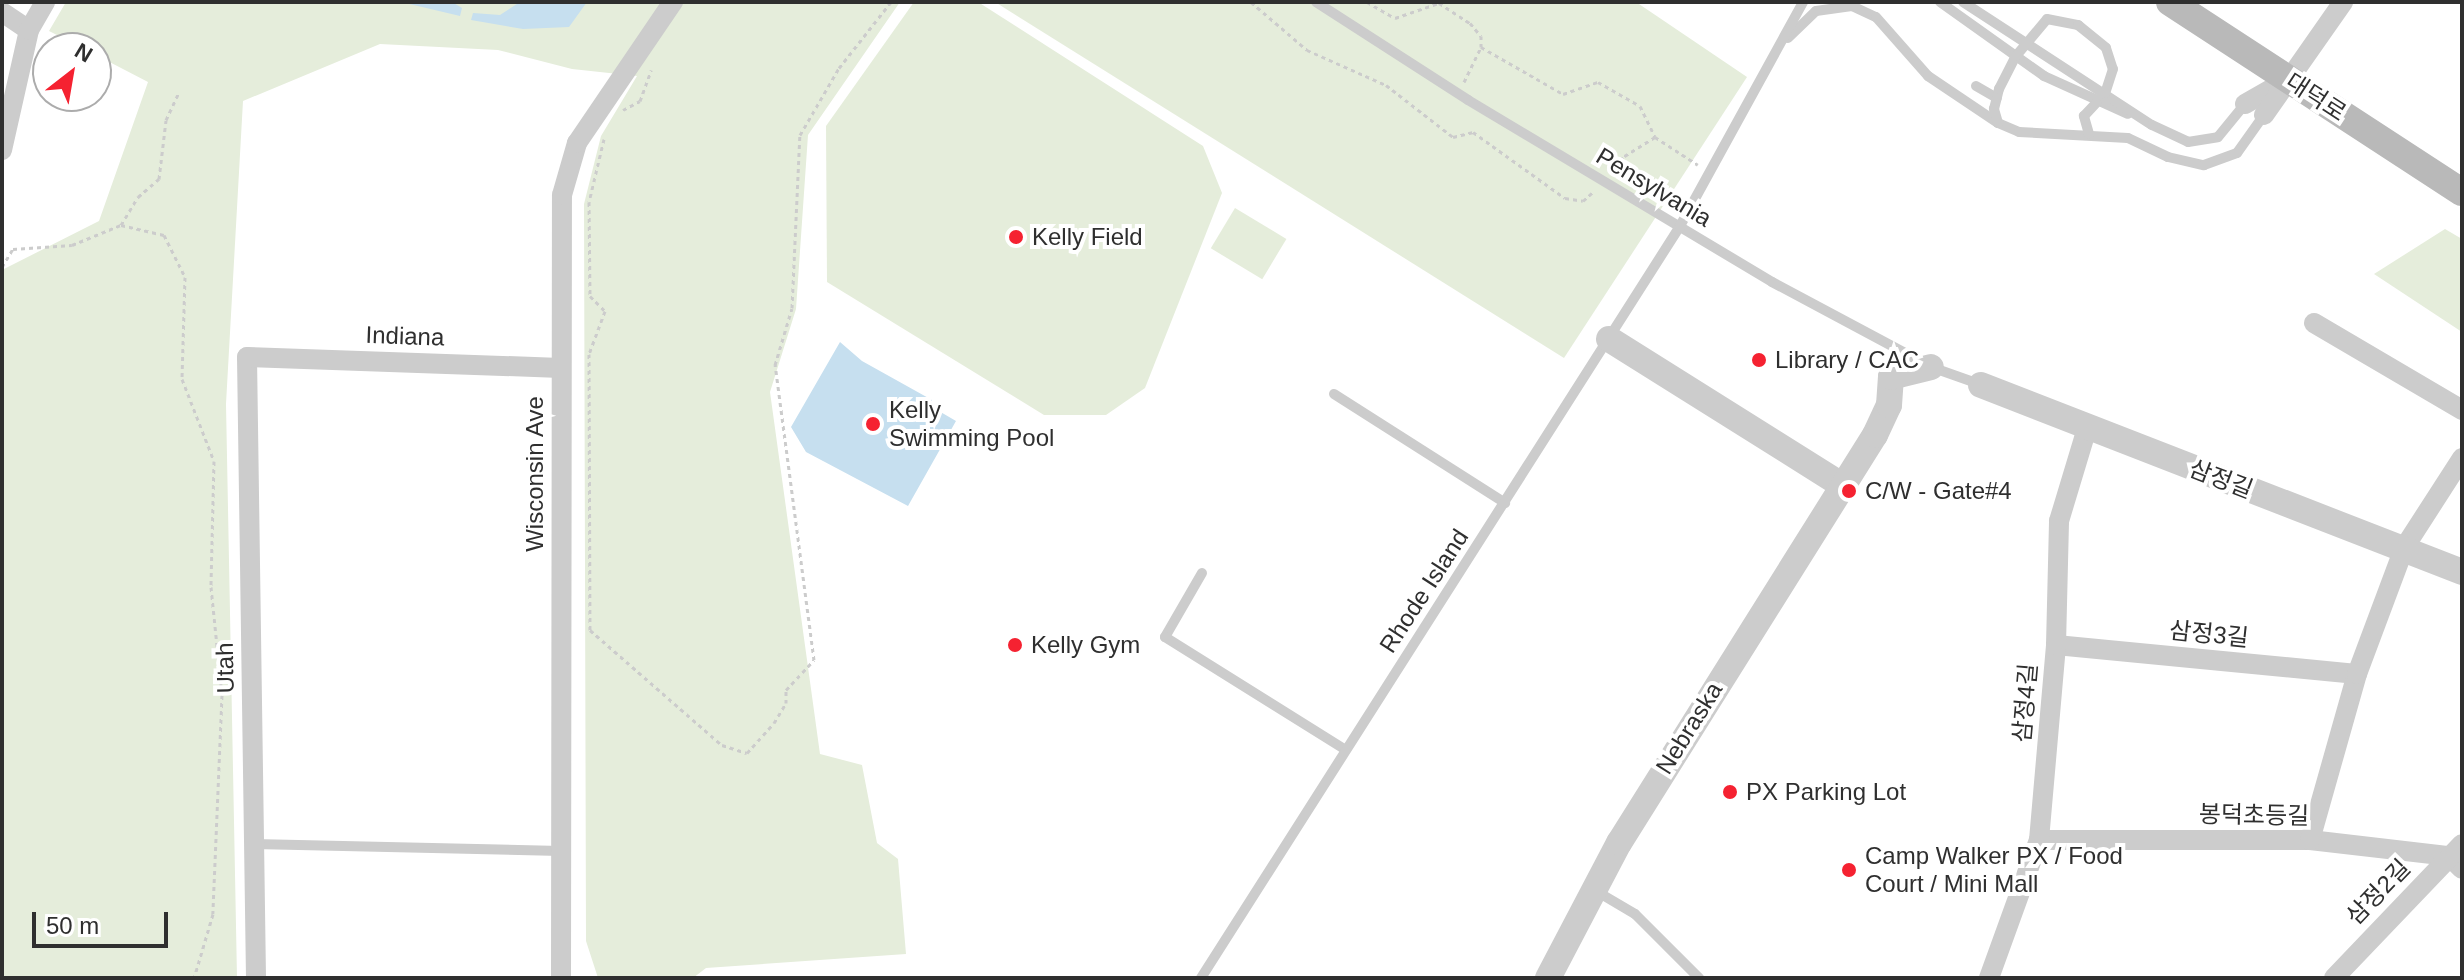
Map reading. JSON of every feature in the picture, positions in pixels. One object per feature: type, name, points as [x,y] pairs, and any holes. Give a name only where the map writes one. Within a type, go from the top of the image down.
[{"type":"main road","name":"대덕로","points":[[2170,2],[2462,192]]},
{"type":"street","points":[[2,150],[29,30],[45,2]]},
{"type":"street","name":"Wisconsin Ave","points":[[561,978],[562,195],[573,156],[673,2]]},
{"type":"street","points":[[2264,115],[2343,2]]},
{"type":"street","points":[[2,12],[29,30]]},
{"type":"street","points":[[2245,104],[2289,79]]},
{"type":"street","points":[[2314,323],[2462,410]]},
{"type":"street","points":[[1609,339],[1843,486]]},
{"type":"street","name":"Indiana","points":[[247,357],[561,368]]},
{"type":"street","name":"Utah","points":[[247,357],[256,978]]},
{"type":"street","name":"Nebraska","points":[[1548,978],[1594,890],[1843,486],[1889,405],[1891,377],[1931,367]]},
{"type":"street","name":"삼정길","points":[[1981,385],[2462,572]]},
{"type":"street","name":"삼정4길","points":[[1995,975],[2039,840],[2056,645],[2059,521],[2087,428]]},
{"type":"street","points":[[2310,840],[2357,674],[2404,548],[2462,458]]},
{"type":"street","name":"삼정3길","points":[[2056,645],[2357,674]]},
{"type":"street","name":"봉덕초등길","points":[[2039,840],[2310,840],[2458,856]]},
{"type":"street","name":"삼정2길","points":[[2334,978],[2458,856]]},
{"type":"lane","name":"Pensylvania","points":[[1316,2],[1468,100],[1680,226],[1931,367],[1981,385]]},
{"type":"lane","name":"Rhode Island","points":[[1201,978],[1680,226],[1803,2]]},
{"type":"lane","points":[[1940,2],[2016,56],[2096,103],[2145,120]]},
{"type":"lane","points":[[1963,2],[2145,120],[2188,142],[2206,140],[2225,131],[2245,104]]},
{"type":"lane","points":[[1783,42],[1816,11],[1852,6],[1876,17],[1928,76],[1998,123],[2019,132],[2128,138],[2168,157],[2216,164],[2237,153],[2264,115]]},
{"type":"lane","points":[[1998,123],[1997,98],[2016,56],[2047,19],[2078,25],[2106,48],[2113,69],[2105,93]]},
{"type":"lane","points":[[1976,86],[1997,98]]},
{"type":"lane","points":[[2089,134],[2084,116],[2096,103]]},
{"type":"lane","points":[[2147,146],[2157,127]]},
{"type":"lane","points":[[1334,394],[1505,503]]},
{"type":"lane","points":[[1202,573],[1165,637],[1346,750]]},
{"type":"lane","points":[[254,844],[561,851]]},
{"type":"lane","points":[[1594,890],[1635,914],[1699,978]]},
{"type":"path","points":[[605,137],[589,202],[590,296],[605,311],[589,354],[590,630],[722,745],[747,753],[774,723],[786,703],[786,690],[814,660],[775,365],[792,308],[800,135],[839,68],[891,2]]},
{"type":"path","points":[[620,111],[640,101],[651,72],[650,58]]},
{"type":"path","points":[[121,225],[138,197],[159,179],[166,120],[179,92]]},
{"type":"path","points":[[1655,137],[1688,154],[1709,177]]},
{"type":"path","points":[[2,267],[13,249],[72,245],[121,225],[164,235],[179,260],[188,295],[182,379],[214,461],[211,587],[222,695],[213,914],[194,978]]},
{"type":"green space","points":[[66,2],[900,2],[808,135],[796,309],[770,392],[820,754],[862,765],[877,843],[898,859],[906,954],[706,968],[693,978],[598,978],[586,941],[584,204],[601,136],[637,76],[572,69],[498,50],[380,44],[243,101],[226,404],[237,978],[2,978],[2,270],[99,221],[148,82],[112,63],[112,32],[49,31]]},
{"type":"green space","name":"Kelly Field","points":[[914,2],[978,2],[1203,146],[1222,193],[1145,388],[1106,415],[1044,415],[827,282],[826,126]]},
{"type":"green space","points":[[995,2],[1636,2],[1747,77],[1564,358]]},
{"type":"green space","points":[[1235,208],[1286,239],[1262,279],[1211,248]]},
{"type":"green space","points":[[2445,229],[2462,239],[2462,332],[2374,274]]},
{"type":"water","points":[[401,2],[452,2],[462,8],[460,16]]},
{"type":"water","points":[[520,2],[587,2],[569,27],[523,29],[471,20],[473,13],[500,15]]},
{"type":"water","name":"Kelly Swimming Pool","points":[[840,342],[862,361],[932,400],[932,407],[956,421],[908,506],[806,452],[791,427]]},
{"type":"place","name":"Kelly Field","points":[[1016,237]]},
{"type":"place","name":"Library / CAC","points":[[1759,360]]},
{"type":"place","name":"Kelly Swimming Pool","points":[[873,424]]},
{"type":"place","name":"C/W - Gate#4","points":[[1849,491]]},
{"type":"place","name":"Kelly Gym","points":[[1015,645]]},
{"type":"place","name":"PX Parking Lot","points":[[1730,792]]},
{"type":"place","name":"Camp Walker PX / Food Court / Mini Mall","points":[[1849,870]]}]
